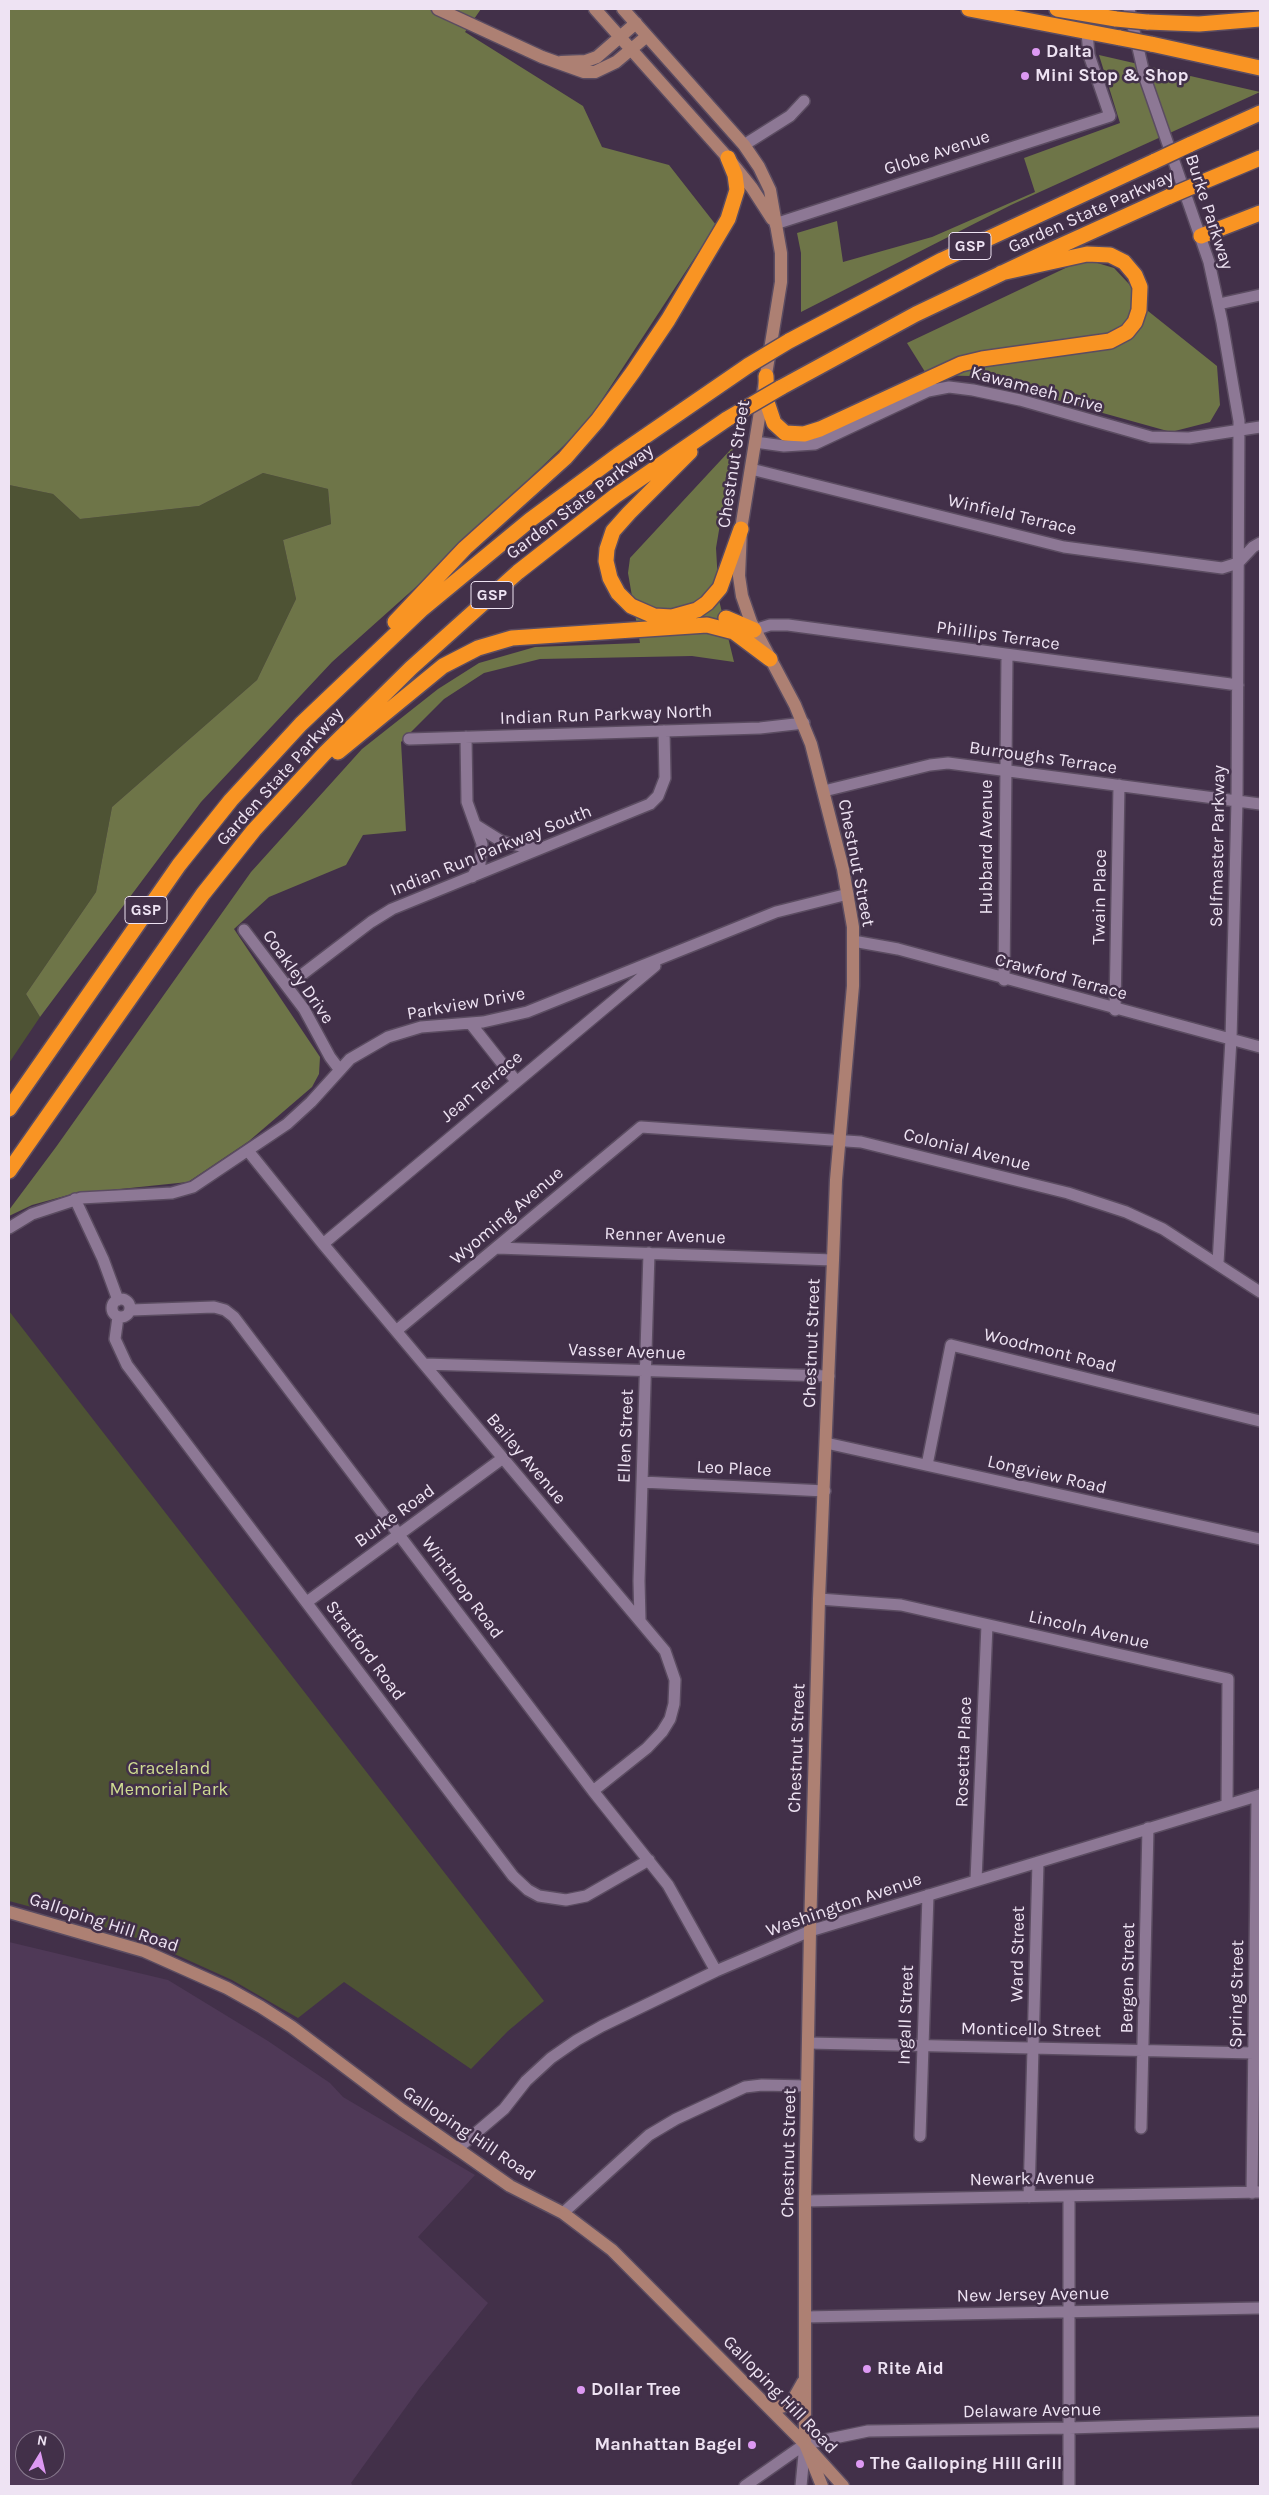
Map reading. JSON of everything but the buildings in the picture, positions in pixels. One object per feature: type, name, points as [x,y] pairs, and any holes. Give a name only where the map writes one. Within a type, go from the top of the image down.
[{"type":"highway","points":[[968,9],[1151,44],[1260,68]]},
{"type":"highway","points":[[1057,9],[1146,22],[1199,24],[1260,19]]},
{"type":"highway","name":"Garden State Parkway","points":[[9,1108],[179,865],[231,800],[301,724],[406,624],[530,520],[618,455],[749,365],[789,341],[942,260],[1260,113]]},
{"type":"highway","points":[[301,724],[460,553],[565,458],[614,398],[668,320],[728,219],[737,190],[735,175],[728,158]]},
{"type":"highway","name":"Garden State Parkway","points":[[9,1171],[191,910],[281,799],[392,687],[503,586],[615,496],[727,420],[780,388],[877,334],[1002,273],[1170,196],[1260,158]]},
{"type":"highway","points":[[1213,178],[1260,167]]},
{"type":"highway","points":[[1201,236],[1260,213]]},
{"type":"highway","points":[[766,376],[767,402],[774,423],[785,433],[804,434],[820,429],[961,364],[982,359],[1110,341],[1127,332],[1135,322],[1139,310],[1140,287],[1136,275],[1124,262],[1110,255],[1087,254],[1002,273]]},
{"type":"highway","points":[[727,420],[622,519],[613,531],[607,549],[608,572],[623,598],[643,612],[672,617],[720,617],[754,630]]},
{"type":"highway","points":[[672,617],[697,610],[716,594],[727,573],[741,529]]},
{"type":"highway","points":[[281,799],[435,672],[464,654],[497,641],[530,636],[707,625],[734,632],[770,659]]},
{"type":"main road","points":[[438,9],[542,57],[572,69],[590,73],[609,66],[647,36]]},
{"type":"main road","name":"Chestnut Street","points":[[595,9],[728,158],[752,188],[775,224]]},
{"type":"main road","name":"Chestnut Street","points":[[623,9],[744,146],[759,166],[767,182],[781,253],[781,282],[741,529],[738,554],[741,586],[745,606],[754,630],[804,723],[824,791],[848,894],[853,941],[853,986],[840,1141],[833,1260],[825,1491],[819,1600],[810,1931],[805,2201],[806,2444],[822,2486]]},
{"type":"main road","points":[[542,57],[561,62],[586,61],[597,57],[636,23]]},
{"type":"main road","name":"Galloping Hill Road","points":[[9,1912],[144,1950],[227,1988],[292,2027],[402,2110],[510,2186],[563,2213],[612,2250],[806,2444],[841,2486]]},
{"type":"main road","points":[[764,2402],[780,2407],[790,2405],[796,2398],[806,2375]]},
{"type":"street","name":"Burke Parkway","points":[[1129,9],[1145,78],[1201,236],[1219,304],[1237,404],[1239,430]]},
{"type":"street","name":"Globe Avenue","points":[[775,224],[1110,116],[1087,49],[1087,32]]},
{"type":"street","points":[[744,146],[790,116],[804,101]]},
{"type":"street","points":[[1219,304],[1260,295]]},
{"type":"street","name":"Kawameeh Drive","points":[[755,442],[784,446],[815,444],[928,391],[948,387],[1020,400],[1146,436],[1180,438],[1260,427]]},
{"type":"street","name":"Selfmaster Parkway","points":[[1218,1263],[1232,1039],[1237,801],[1239,430]]},
{"type":"street","name":"Winfield Terrace","points":[[751,469],[1053,545],[1222,568],[1238,563]]},
{"type":"street","points":[[1238,563],[1253,547],[1260,543]]},
{"type":"street","name":"Phillips Terrace","points":[[754,630],[770,625],[788,625],[1238,685]]},
{"type":"street","name":"Hubbard Avenue","points":[[1004,980],[1007,655]]},
{"type":"street","name":"Indian Run Parkway North","points":[[410,739],[760,728],[804,723]]},
{"type":"street","name":"Indian Run Parkway South","points":[[287,986],[385,913],[409,901],[639,811],[654,801],[665,778],[664,731]]},
{"type":"street","points":[[466,737],[467,802],[482,844],[482,858],[478,869],[471,878]]},
{"type":"street","name":"Burroughs Terrace","points":[[824,791],[935,764],[956,764],[1260,804]]},
{"type":"street","name":"Twain Place","points":[[1116,1010],[1119,785]]},
{"type":"street","points":[[477,826],[494,838],[508,844],[532,848],[550,846]]},
{"type":"street","name":"Parkview Drive","points":[[9,1228],[32,1214],[76,1199],[179,1192],[203,1182],[248,1152],[304,1109],[339,1069],[364,1049],[396,1034],[430,1026],[471,1024],[505,1018],[538,1009],[783,909],[848,894]]},
{"type":"street","name":"Coakley Drive","points":[[244,930],[304,1009],[330,1057],[339,1069]]},
{"type":"street","name":"Crawford Terrace","points":[[853,941],[886,946],[1004,980],[1260,1047]]},
{"type":"street","name":"Jean Terrace","points":[[323,1244],[664,958]]},
{"type":"street","points":[[471,1024],[516,1081]]},
{"type":"street","name":"Colonial Avenue","points":[[640,1127],[861,1142],[1068,1193],[1126,1212],[1162,1229],[1218,1263],[1260,1292]]},
{"type":"street","name":"Wyoming Avenue","points":[[396,1331],[640,1127]]},
{"type":"street","name":"Bailey Avenue","points":[[248,1152],[323,1244],[666,1651],[672,1665],[676,1688],[672,1711],[657,1738],[593,1791]]},
{"type":"street","points":[[76,1199],[103,1259],[118,1300]]},
{"type":"street","name":"Renner Avenue","points":[[497,1248],[833,1260]]},
{"type":"street","name":"Ellen Street","points":[[640,1620],[649,1254]]},
{"type":"street","points":[[118,1300],[127,1301],[131,1310],[126,1316],[118,1317],[114,1313],[112,1307],[118,1300]]},
{"type":"street","name":"Winthrop Road","points":[[131,1310],[214,1307],[230,1313],[400,1534],[593,1791],[668,1885],[716,1971]]},
{"type":"street","name":"Stratford Road","points":[[118,1317],[115,1339],[122,1358],[522,1886],[540,1896],[552,1899],[579,1898],[649,1860]]},
{"type":"street","name":"Woodmont Road","points":[[927,1466],[951,1345],[1260,1421]]},
{"type":"street","name":"Vasser Avenue","points":[[424,1364],[829,1376]]},
{"type":"street","name":"Longview Road","points":[[826,1443],[1260,1539]]},
{"type":"street","name":"Burke Road","points":[[307,1602],[503,1458]]},
{"type":"street","name":"Leo Place","points":[[642,1482],[825,1491]]},
{"type":"street","name":"Lincoln Avenue","points":[[819,1600],[901,1605],[1228,1679],[1227,1804]]},
{"type":"street","name":"Rosetta Place","points":[[976,1880],[987,1625]]},
{"type":"street","name":"Washington Avenue","points":[[457,2149],[504,2109],[526,2081],[551,2058],[577,2040],[716,1971],[810,1931],[1259,1795]]},
{"type":"street","name":"Spring Street","points":[[1256,2192],[1257,2084],[1254,2054],[1259,1795]]},
{"type":"street","name":"Bergen Street","points":[[1141,2128],[1148,1828]]},
{"type":"street","name":"Ward Street","points":[[1029,2197],[1038,1862]]},
{"type":"street","name":"Ingall Street","points":[[920,2136],[928,1895]]},
{"type":"street","name":"Monticello Street","points":[[808,2043],[1254,2054]]},
{"type":"street","points":[[563,2213],[650,2135],[676,2120],[746,2087],[762,2085],[807,2086]]},
{"type":"street","name":"Newark Avenue","points":[[805,2201],[1256,2192]]},
{"type":"street","points":[[1069,2196],[1069,2486]]},
{"type":"street","name":"New Jersey Avenue","points":[[806,2317],[1260,2308]]},
{"type":"street","name":"Delaware Avenue","points":[[806,2444],[868,2431],[1069,2428],[1260,2422]]},
{"type":"street","points":[[745,2486],[806,2444]]},
{"type":"street","points":[[801,2486],[806,2444]]},
{"type":"shaded area","points":[[9,1942],[168,1980],[268,2041],[330,2083],[343,2097],[475,2175],[418,2237],[488,2303],[419,2389],[351,2483],[353,2486],[9,2486]]},
{"type":"green space","points":[[9,9],[481,9],[465,32],[583,106],[602,147],[669,165],[716,225],[586,424],[436,569],[332,662],[201,802],[40,1017],[26,994],[96,892],[112,807],[257,680],[296,599],[283,540],[331,524],[328,489],[263,473],[199,506],[80,519],[53,494],[9,485]]},
{"type":"green space","points":[[1099,55],[1260,92],[1011,205],[801,312],[801,253],[797,233],[837,221],[843,262],[932,237],[1035,192],[1024,158],[1120,123]]},
{"type":"green space","points":[[1094,262],[1114,268],[1129,284],[1148,311],[1217,366],[1220,405],[1210,422],[1171,432],[970,376],[927,375],[907,343],[1074,264]]},
{"type":"green space","points":[[733,447],[716,548],[719,600],[734,662],[692,656],[540,659],[484,673],[444,699],[401,742],[406,831],[363,835],[346,865],[269,897],[234,929],[320,1057],[319,1074],[312,1087],[249,1141],[188,1182],[72,1194],[32,1205],[9,1216],[9,1210],[56,1147],[251,872],[362,749],[438,689],[479,663],[535,647],[640,643],[628,573],[630,558]]},
{"type":"green space","points":[[263,473],[328,489],[331,524],[283,540],[296,599],[257,680],[112,807],[96,892],[26,994],[40,1017],[9,1063],[9,485],[53,494],[80,519],[199,506]]},
{"type":"green space","name":"Graceland Memorial Park","points":[[9,1311],[544,2001],[508,2031],[471,2069],[344,1982],[298,2018],[232,1980],[148,1942],[95,1924],[9,1901]]},
{"type":"place","name":"Dalta","points":[[1036,52]]},
{"type":"place","name":"Mini Stop & Shop","points":[[1025,76]]},
{"type":"place","name":"Rite Aid","points":[[867,2369]]},
{"type":"place","name":"Dollar Tree","points":[[581,2390]]},
{"type":"place","name":"Manhattan Bagel","points":[[752,2445]]},
{"type":"place","name":"The Galloping Hill Grill","points":[[860,2464]]}]
